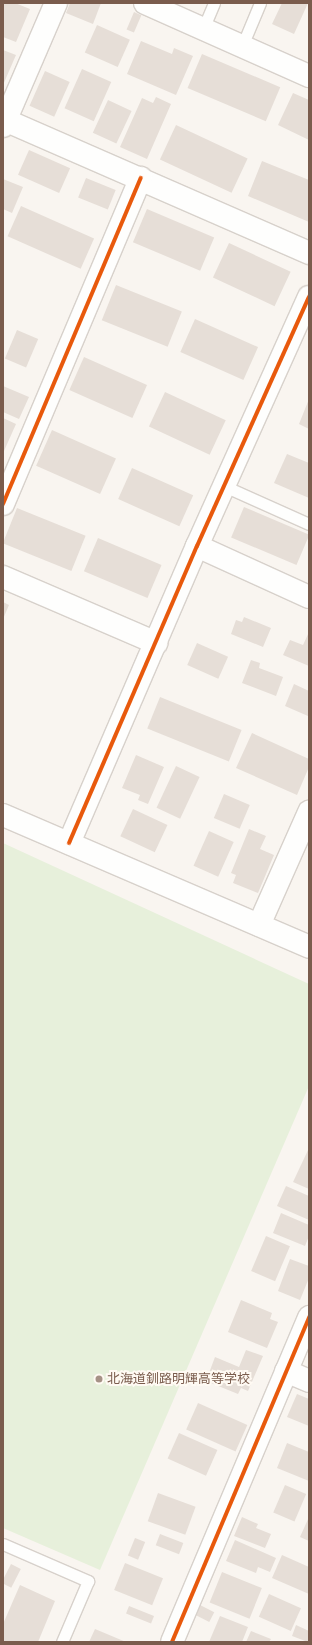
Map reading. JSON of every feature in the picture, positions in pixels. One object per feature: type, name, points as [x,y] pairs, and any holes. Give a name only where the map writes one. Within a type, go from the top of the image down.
[{"type":"street","points":[[56,3],[4,123],[141,178],[309,253]]},
{"type":"street","points":[[145,3],[309,76]]},
{"type":"street","points":[[3,504],[141,178]]},
{"type":"street","points":[[69,843],[197,546],[309,297]]},
{"type":"street","points":[[197,546],[309,598]]},
{"type":"street","points":[[3,577],[156,643]]},
{"type":"street","points":[[259,925],[309,812]]},
{"type":"street","points":[[3,815],[309,947]]},
{"type":"street","points":[[172,1642],[309,1316]]},
{"type":"street","points":[[286,1371],[309,1380]]},
{"type":"lane","points":[[203,29],[214,3]]},
{"type":"lane","points":[[242,46],[260,3]]},
{"type":"lane","points":[[224,486],[309,524]]},
{"type":"lane","points":[[3,1544],[88,1580],[62,1642]]},
{"type":"green space","name":"北海道釧路明輝高等学校","points":[[3,843],[309,984],[309,1086],[100,1570],[3,1528]]},
{"type":"building","points":[[3,3],[15,3],[30,9],[16,42],[3,37]]},
{"type":"building","points":[[70,3],[101,3],[93,24],[66,13]]},
{"type":"building","points":[[282,3],[308,3],[294,34],[272,24]]},
{"type":"building","points":[[134,12],[141,15],[134,33],[127,29]]},
{"type":"building","points":[[97,25],[130,40],[118,67],[85,52]]},
{"type":"building","points":[[141,41],[172,54],[174,48],[193,56],[176,95],[127,74]]},
{"type":"building","points":[[3,50],[16,55],[3,85]]},
{"type":"building","points":[[202,54],[280,87],[266,121],[188,88]]},
{"type":"building","points":[[82,69],[111,82],[94,121],[65,108]]},
{"type":"building","points":[[45,71],[70,82],[54,117],[30,106]]},
{"type":"building","points":[[293,93],[309,100],[309,140],[278,125]]},
{"type":"building","points":[[156,97],[171,104],[147,159],[120,147],[142,98],[153,103]]},
{"type":"building","points":[[108,100],[132,111],[116,144],[93,133]]},
{"type":"building","points":[[176,125],[248,158],[232,193],[160,159]]},
{"type":"building","points":[[29,150],[70,168],[59,193],[18,175]]},
{"type":"building","points":[[262,161],[309,180],[309,222],[248,196]]},
{"type":"building","points":[[86,178],[116,190],[108,209],[78,197]]},
{"type":"building","points":[[3,179],[23,187],[12,213],[3,209]]},
{"type":"building","points":[[21,206],[94,239],[81,269],[8,236]]},
{"type":"building","points":[[147,209],[214,238],[200,271],[133,242]]},
{"type":"building","points":[[229,243],[291,272],[275,306],[213,277]]},
{"type":"building","points":[[116,285],[182,312],[168,347],[102,320]]},
{"type":"building","points":[[195,319],[258,347],[243,380],[180,352]]},
{"type":"building","points":[[17,330],[38,339],[26,368],[5,359]]},
{"type":"building","points":[[84,357],[147,385],[132,418],[69,390]]},
{"type":"building","points":[[3,386],[29,397],[19,419],[3,412]]},
{"type":"building","points":[[165,392],[226,420],[210,455],[149,426]]},
{"type":"building","points":[[309,399],[309,429],[299,424]]},
{"type":"building","points":[[3,418],[16,424],[4,451],[3,450]]},
{"type":"building","points":[[52,430],[116,458],[100,494],[36,466]]},
{"type":"building","points":[[287,454],[309,463],[309,498],[274,483]]},
{"type":"building","points":[[132,468],[193,495],[179,526],[118,499]]},
{"type":"building","points":[[244,507],[309,535],[296,565],[231,537]]},
{"type":"building","points":[[17,508],[86,536],[71,571],[3,543]]},
{"type":"building","points":[[98,538],[162,565],[147,598],[84,571]]},
{"type":"building","points":[[3,602],[9,605],[3,619]]},
{"type":"building","points":[[244,617],[271,628],[263,647],[231,634],[236,620],[242,622]]},
{"type":"building","points":[[309,632],[309,666],[283,655],[290,640],[303,645]]},
{"type":"building","points":[[197,643],[228,657],[218,679],[187,665]]},
{"type":"building","points":[[251,660],[260,663],[259,668],[283,677],[276,696],[242,683]]},
{"type":"building","points":[[294,684],[309,691],[308,716],[285,706]]},
{"type":"building","points":[[160,697],[242,730],[229,761],[147,729]]},
{"type":"building","points":[[252,733],[309,759],[309,767],[297,795],[236,768]]},
{"type":"building","points":[[136,755],[164,767],[148,804],[138,800],[140,795],[122,788]]},
{"type":"building","points":[[176,766],[200,777],[180,819],[157,808]]},
{"type":"building","points":[[224,794],[250,805],[240,829],[214,818]]},
{"type":"building","points":[[133,809],[167,825],[155,852],[120,836]]},
{"type":"building","points":[[249,829],[266,836],[260,849],[274,855],[258,893],[233,883],[236,875],[231,873]]},
{"type":"building","points":[[209,831],[234,842],[218,877],[194,866]]},
{"type":"building","points":[[309,1148],[309,1189],[293,1182]]},
{"type":"building","points":[[286,1186],[309,1196],[309,1220],[277,1206]]},
{"type":"building","points":[[281,1213],[309,1225],[309,1236],[305,1246],[273,1233]]},
{"type":"building","points":[[266,1236],[290,1246],[275,1281],[251,1271]]},
{"type":"building","points":[[290,1259],[309,1266],[309,1278],[300,1300],[278,1291]]},
{"type":"building","points":[[241,1300],[272,1313],[270,1319],[278,1322],[267,1348],[228,1332]]},
{"type":"building","points":[[246,1350],[263,1356],[248,1391],[241,1388],[238,1394],[206,1381],[215,1357],[239,1367]]},
{"type":"building","points":[[297,1394],[309,1399],[309,1426],[287,1417]]},
{"type":"building","points":[[198,1403],[247,1425],[236,1451],[186,1429]]},
{"type":"building","points":[[179,1433],[217,1450],[206,1476],[168,1459]]},
{"type":"building","points":[[287,1443],[309,1452],[309,1481],[277,1468]]},
{"type":"building","points":[[285,1485],[306,1494],[294,1522],[273,1513]]},
{"type":"building","points":[[158,1493],[196,1507],[185,1535],[148,1521]]},
{"type":"building","points":[[242,1517],[258,1524],[256,1528],[271,1534],[265,1548],[234,1536]]},
{"type":"building","points":[[309,1517],[309,1541],[300,1537]]},
{"type":"building","points":[[160,1534],[183,1543],[179,1554],[156,1545]]},
{"type":"building","points":[[135,1538],[145,1542],[138,1560],[128,1556]]},
{"type":"building","points":[[235,1540],[276,1558],[270,1572],[258,1567],[256,1573],[226,1561]]},
{"type":"building","points":[[282,1555],[309,1567],[309,1594],[272,1578]]},
{"type":"building","points":[[125,1563],[163,1578],[152,1605],[114,1590]]},
{"type":"building","points":[[11,1564],[21,1569],[11,1588],[3,1583],[3,1580]]},
{"type":"building","points":[[222,1572],[262,1588],[250,1619],[210,1603]]},
{"type":"building","points":[[20,1585],[55,1601],[38,1642],[3,1642],[3,1624]]},
{"type":"building","points":[[269,1594],[301,1608],[291,1631],[259,1617]]},
{"type":"building","points":[[200,1605],[214,1612],[209,1622],[195,1615]]},
{"type":"building","points":[[129,1606],[154,1616],[151,1624],[126,1613]]},
{"type":"building","points":[[220,1616],[248,1627],[242,1642],[209,1642]]},
{"type":"building","points":[[296,1625],[309,1631],[308,1642],[292,1636]]},
{"type":"building","points":[[95,1629],[126,1642],[89,1642]]},
{"type":"building","points":[[251,1631],[271,1639],[269,1642],[246,1642]]},
{"type":"cycle path","points":[[3,504],[141,178]]},
{"type":"cycle path","points":[[69,843],[197,546],[309,297]]},
{"type":"cycle path","points":[[172,1642],[309,1317]]},
{"type":"place","name":"北海道釧路明輝高等学校","points":[[99,1379]]}]
